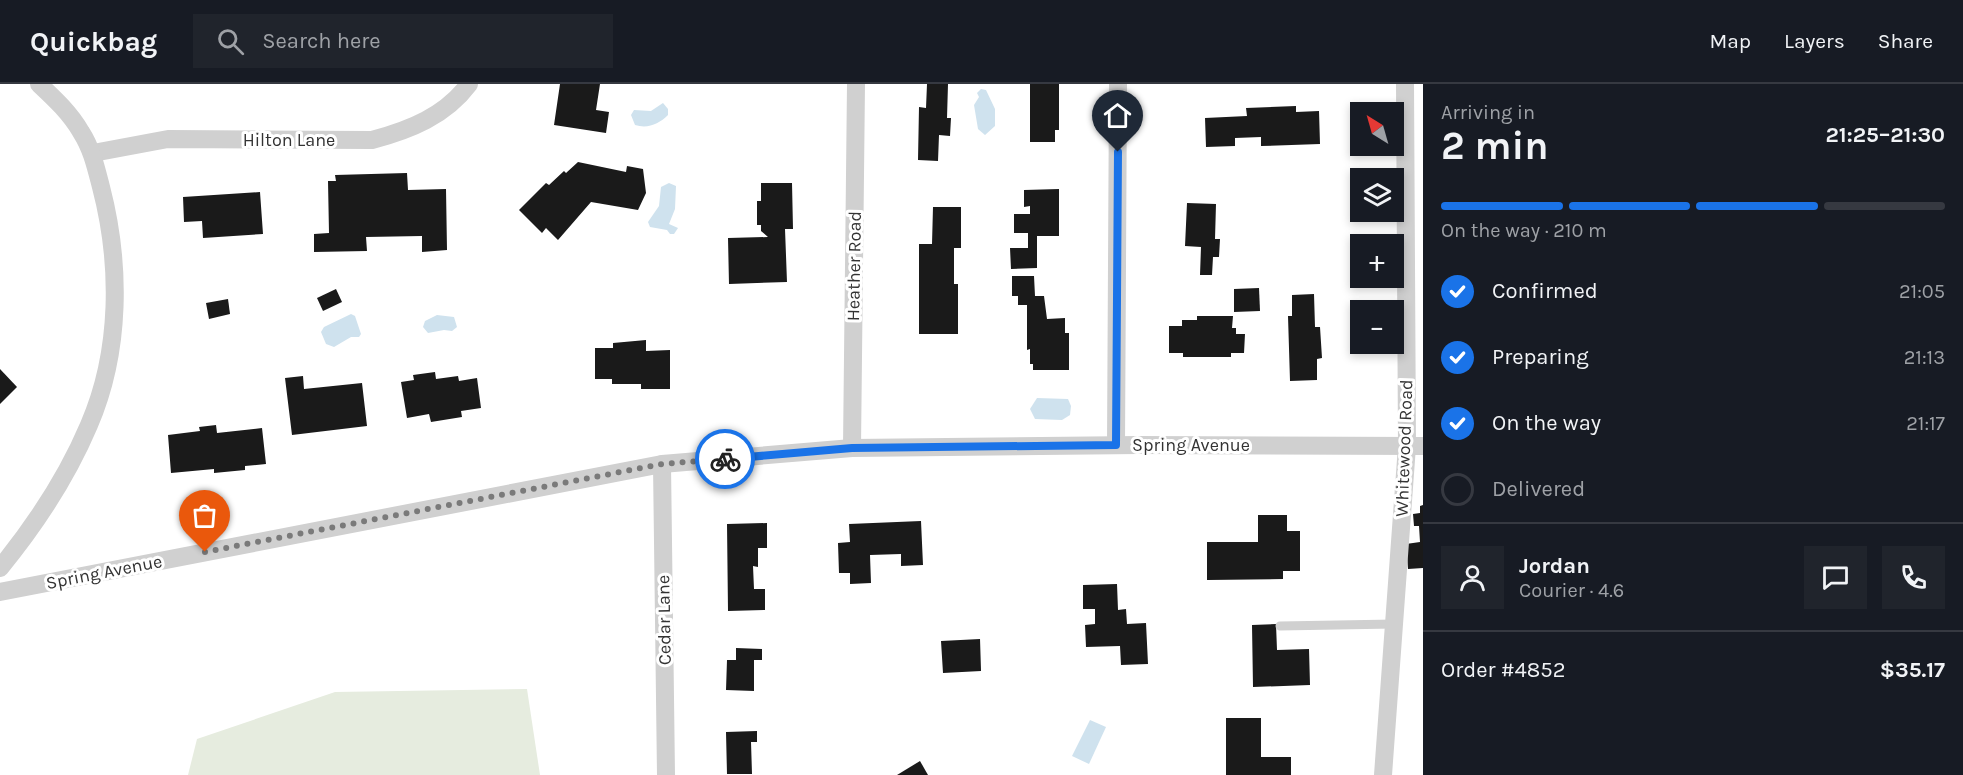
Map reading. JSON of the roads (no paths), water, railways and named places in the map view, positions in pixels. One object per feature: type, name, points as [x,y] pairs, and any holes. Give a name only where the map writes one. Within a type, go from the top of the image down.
[{"type":"street","points":[[0,568],[30,529],[69,467],[90,423],[106,373],[113,320],[114,271],[110,221],[93,153],[70,114],[39,84]]},
{"type":"street","name":"Hilton Lane","points":[[93,153],[168,139],[372,140],[425,122],[458,98],[470,84]]},
{"type":"street","name":"Heather Road","points":[[852,448],[856,84]]},
{"type":"street","points":[[1116,445],[1118,84]]},
{"type":"street","name":"Whitewood Road","points":[[1383,775],[1394,624],[1415,446],[1405,84]]},
{"type":"street","name":"Spring Avenue","points":[[0,592],[662,464],[852,448],[1116,445],[1415,446]]},
{"type":"street","name":"Cedar Lane","points":[[662,464],[666,775]]},
{"type":"lane","points":[[1280,626],[1394,624]]},
{"type":"water","points":[[981,89],[986,90],[995,109],[995,126],[985,135],[978,129],[974,105],[979,97],[977,93]]},
{"type":"water","points":[[663,103],[668,109],[668,115],[665,118],[649,126],[635,125],[631,115],[634,110],[651,111]]},
{"type":"water","points":[[669,183],[676,186],[675,209],[669,224],[678,228],[674,234],[670,234],[667,230],[650,227],[648,222],[659,206],[661,187]]},
{"type":"water","points":[[351,314],[355,316],[361,334],[359,337],[351,337],[334,347],[326,344],[321,332],[324,327]]},
{"type":"water","points":[[437,315],[454,317],[457,327],[452,331],[428,333],[423,327],[425,321]]},
{"type":"water","points":[[1037,398],[1068,399],[1071,406],[1070,415],[1062,420],[1035,419],[1030,409]]},
{"type":"water","points":[[1090,720],[1106,727],[1089,764],[1072,756]]}]
